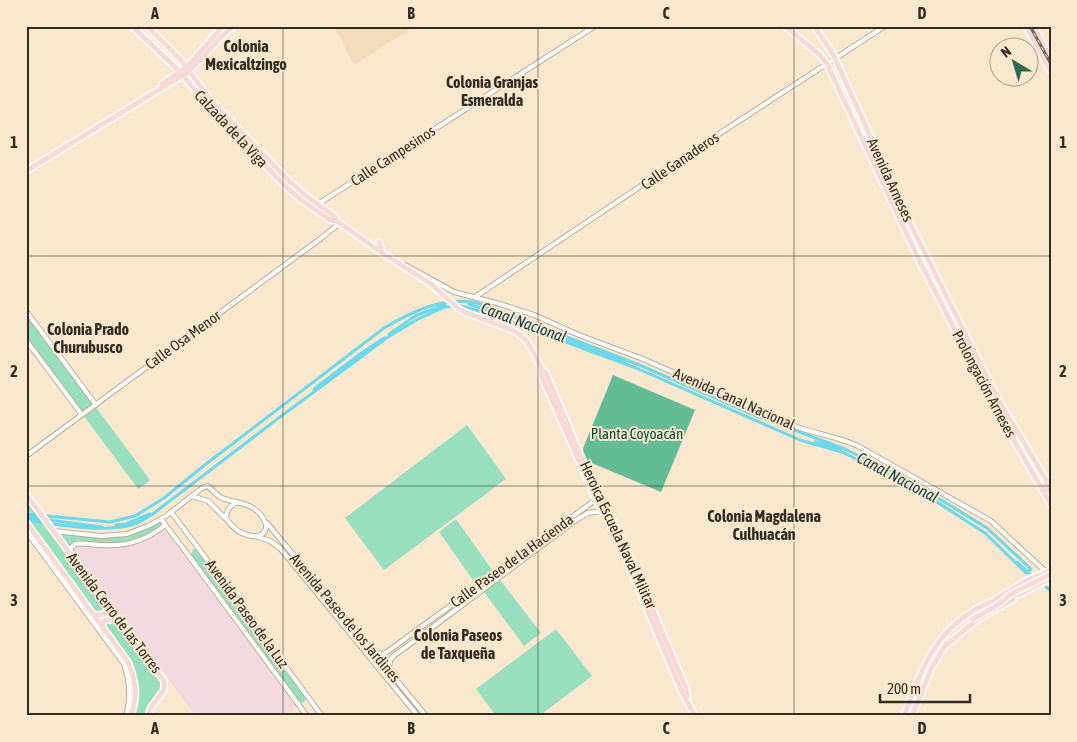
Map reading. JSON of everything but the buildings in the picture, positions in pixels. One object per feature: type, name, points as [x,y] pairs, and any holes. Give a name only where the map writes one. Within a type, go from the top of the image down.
[{"type":"main road","name":"Calzada de la Viga","points":[[132,26],[182,74],[220,120],[292,193],[330,220],[338,222]]},
{"type":"main road","name":"Calzada de la Viga","points":[[147,26],[174,52],[225,115],[288,180],[334,216],[338,222],[382,254],[433,286]]},
{"type":"main road","points":[[195,62],[223,26]]},
{"type":"main road","points":[[26,171],[156,92],[182,74],[224,33],[234,26]]},
{"type":"main road","points":[[785,26],[820,55],[827,64]]},
{"type":"main road","name":"Avenida Arneses","points":[[814,26],[834,57],[905,214],[948,299]]},
{"type":"main road","points":[[1026,26],[1051,71]]},
{"type":"main road","points":[[1033,26],[1051,59]]},
{"type":"main road","points":[[174,52],[175,67]]},
{"type":"main road","name":"Avenida Arneses","points":[[827,64],[920,262]]},
{"type":"main road","points":[[220,120],[225,115]]},
{"type":"main road","points":[[369,244],[373,244],[378,240],[382,254]]},
{"type":"main road","name":"Prolongación Arneses","points":[[920,262],[980,382],[1051,505]]},
{"type":"main road","name":"Heroica Escuela Naval Militar","points":[[433,286],[455,306],[467,313],[519,333],[529,343],[542,370],[541,375],[598,498],[621,536],[644,587],[686,688],[688,702]]},
{"type":"main road","name":"Prolongación Arneses","points":[[948,299],[998,400],[1051,488]]},
{"type":"main road","points":[[1036,464],[1051,494]]},
{"type":"main road","name":"Avenida Cerro de las Torres","points":[[26,494],[164,681],[164,689],[151,707],[148,716]]},
{"type":"main road","name":"Heroica Escuela Naval Militar","points":[[598,498],[602,511],[618,538],[681,690],[695,716]]},
{"type":"main road","name":"Avenida Cerro de las Torres","points":[[26,522],[125,657],[135,681],[136,696],[131,716]]},
{"type":"main road","points":[[904,716],[928,658],[944,635],[963,618],[981,607],[1026,582],[1049,572]]},
{"type":"main road","points":[[912,716],[932,667],[946,643],[954,634],[1011,594],[1049,572]]},
{"type":"main road","points":[[992,601],[1012,597],[1051,580]]},
{"type":"main road","points":[[944,647],[974,622],[1051,580]]},
{"type":"main road","points":[[95,615],[106,613],[108,604]]},
{"type":"main road","points":[[102,625],[105,620],[119,619]]},
{"type":"main road","points":[[916,684],[918,689],[921,690],[924,687]]},
{"type":"main road","points":[[912,694],[917,692],[920,696]]},
{"type":"street","name":"Calle Campesinos","points":[[318,204],[595,26]]},
{"type":"street","name":"Calle Ganaderos","points":[[476,297],[827,64],[834,57],[885,26]]},
{"type":"street","name":"Calle Osa Menor","points":[[26,456],[320,239],[338,222]]},
{"type":"street","name":"Avenida Canal Nacional","points":[[400,265],[410,267],[454,292],[515,308],[643,359],[797,428],[847,441],[858,446],[990,521],[1049,572]]},
{"type":"street","points":[[26,312],[96,405]]},
{"type":"street","points":[[26,340],[82,415]]},
{"type":"street","points":[[53,531],[83,535],[110,536],[127,534],[166,516],[202,488],[207,486],[220,497],[254,508],[265,520],[267,526],[265,532],[256,537],[241,533],[208,501],[192,496]]},
{"type":"street","name":"Calle Paseo de la Hacienda","points":[[387,652],[598,498]]},
{"type":"street","points":[[226,519],[226,513],[229,508],[237,502]]},
{"type":"street","name":"Calle Paseo de la Hacienda","points":[[392,657],[582,516],[602,511]]},
{"type":"street","name":"Avenida Paseo de la Luz","points":[[171,512],[322,716]]},
{"type":"street","points":[[71,555],[71,548],[75,544],[123,546],[144,538],[165,525],[166,516]]},
{"type":"street","name":"Avenida Paseo de la Luz","points":[[161,519],[307,716]]},
{"type":"street","name":"Avenida Paseo de los Jardines","points":[[265,520],[352,627],[358,638],[418,716]]},
{"type":"street","name":"Avenida Cerro de las Torres","points":[[26,531],[124,664],[130,690],[126,716]]},
{"type":"street","name":"Avenida Paseo de los Jardines","points":[[256,537],[270,541],[280,548],[348,630],[373,653],[426,716]]},
{"type":"street","points":[[539,541],[542,545]]},
{"type":"street","points":[[186,552],[196,545]]},
{"type":"street","points":[[528,549],[532,553]]},
{"type":"street","points":[[425,625],[429,630]]},
{"type":"street","points":[[348,630],[352,627]]},
{"type":"street","points":[[373,653],[383,654],[387,652],[388,657],[392,657],[389,662],[389,671]]},
{"type":"street","points":[[399,692],[404,689]]},
{"type":"street","points":[[406,701],[411,698]]},
{"type":"shaded area","points":[[334,26],[415,26],[354,65]]},
{"type":"shaded area","points":[[162,531],[168,533],[297,707],[284,716],[196,716],[73,553],[72,548],[77,545],[123,547],[138,543]]},
{"type":"green space","points":[[26,313],[150,480],[138,489],[26,338]]},
{"type":"green space","name":"Planta Coyoacán","points":[[613,375],[695,410],[661,492],[587,461],[582,451]]},
{"type":"green space","points":[[467,425],[506,479],[384,570],[345,518]]},
{"type":"green space","points":[[26,497],[106,608],[104,613],[94,611],[26,518]]},
{"type":"green space","points":[[456,519],[492,570],[475,583],[439,532]]},
{"type":"green space","points":[[161,522],[163,525],[155,531],[125,544],[77,540],[69,550],[58,534],[103,537],[128,535]]},
{"type":"green space","points":[[193,549],[199,549],[307,698],[304,702],[300,703],[191,555]]},
{"type":"green space","points":[[500,580],[541,633],[524,646],[484,592]]},
{"type":"green space","points":[[107,621],[118,621],[160,679],[160,688],[153,698],[146,716],[134,716],[138,689],[135,673],[106,626],[105,623]]},
{"type":"green space","points":[[556,629],[592,676],[539,716],[496,716],[476,689]]},
{"type":"waterway","name":"Canal Nacional","points":[[26,514],[110,522],[135,516],[164,498],[384,328],[415,312],[437,304],[460,301],[494,309],[637,364],[759,417],[845,449],[912,482],[987,528],[1031,569],[1026,573],[985,533],[912,486],[842,452],[800,440],[636,368],[493,315],[461,306],[445,307],[418,319],[388,337],[154,513],[139,522],[123,527],[95,528],[26,520]]},
{"type":"waterway","name":"Canal Nacional","points":[[469,304],[510,318]]},
{"type":"waterway","name":"Canal Nacional","points":[[389,334],[417,315],[445,305]]},
{"type":"waterway","name":"Canal Nacional","points":[[526,323],[625,362]]},
{"type":"waterway","name":"Canal Nacional","points":[[314,389],[384,338]]},
{"type":"waterway","name":"Canal Nacional","points":[[815,442],[840,449]]},
{"type":"waterway","name":"Canal Nacional","points":[[116,525],[126,524],[150,514]]},
{"type":"waterway","name":"Canal Nacional","points":[[26,517],[102,527]]},
{"type":"waterway","name":"Canal Nacional","points":[[1017,562],[1029,573]]},
{"type":"waterway","name":"Canal Nacional","points":[[1046,587],[1051,591]]},
{"type":"railway","points":[[1030,26],[1051,64]]},
{"type":"district","name":"Colonia Mexicaltzingo","points":[[246,55]]},
{"type":"district","name":"Colonia Granjas Esmeralda","points":[[492,91]]},
{"type":"district","name":"Colonia Prado Churubusco","points":[[88,338]]},
{"type":"district","name":"Colonia Magdalena Culhuacán","points":[[764,525]]},
{"type":"district","name":"Colonia Paseos de Taxqueña","points":[[458,644]]}]
